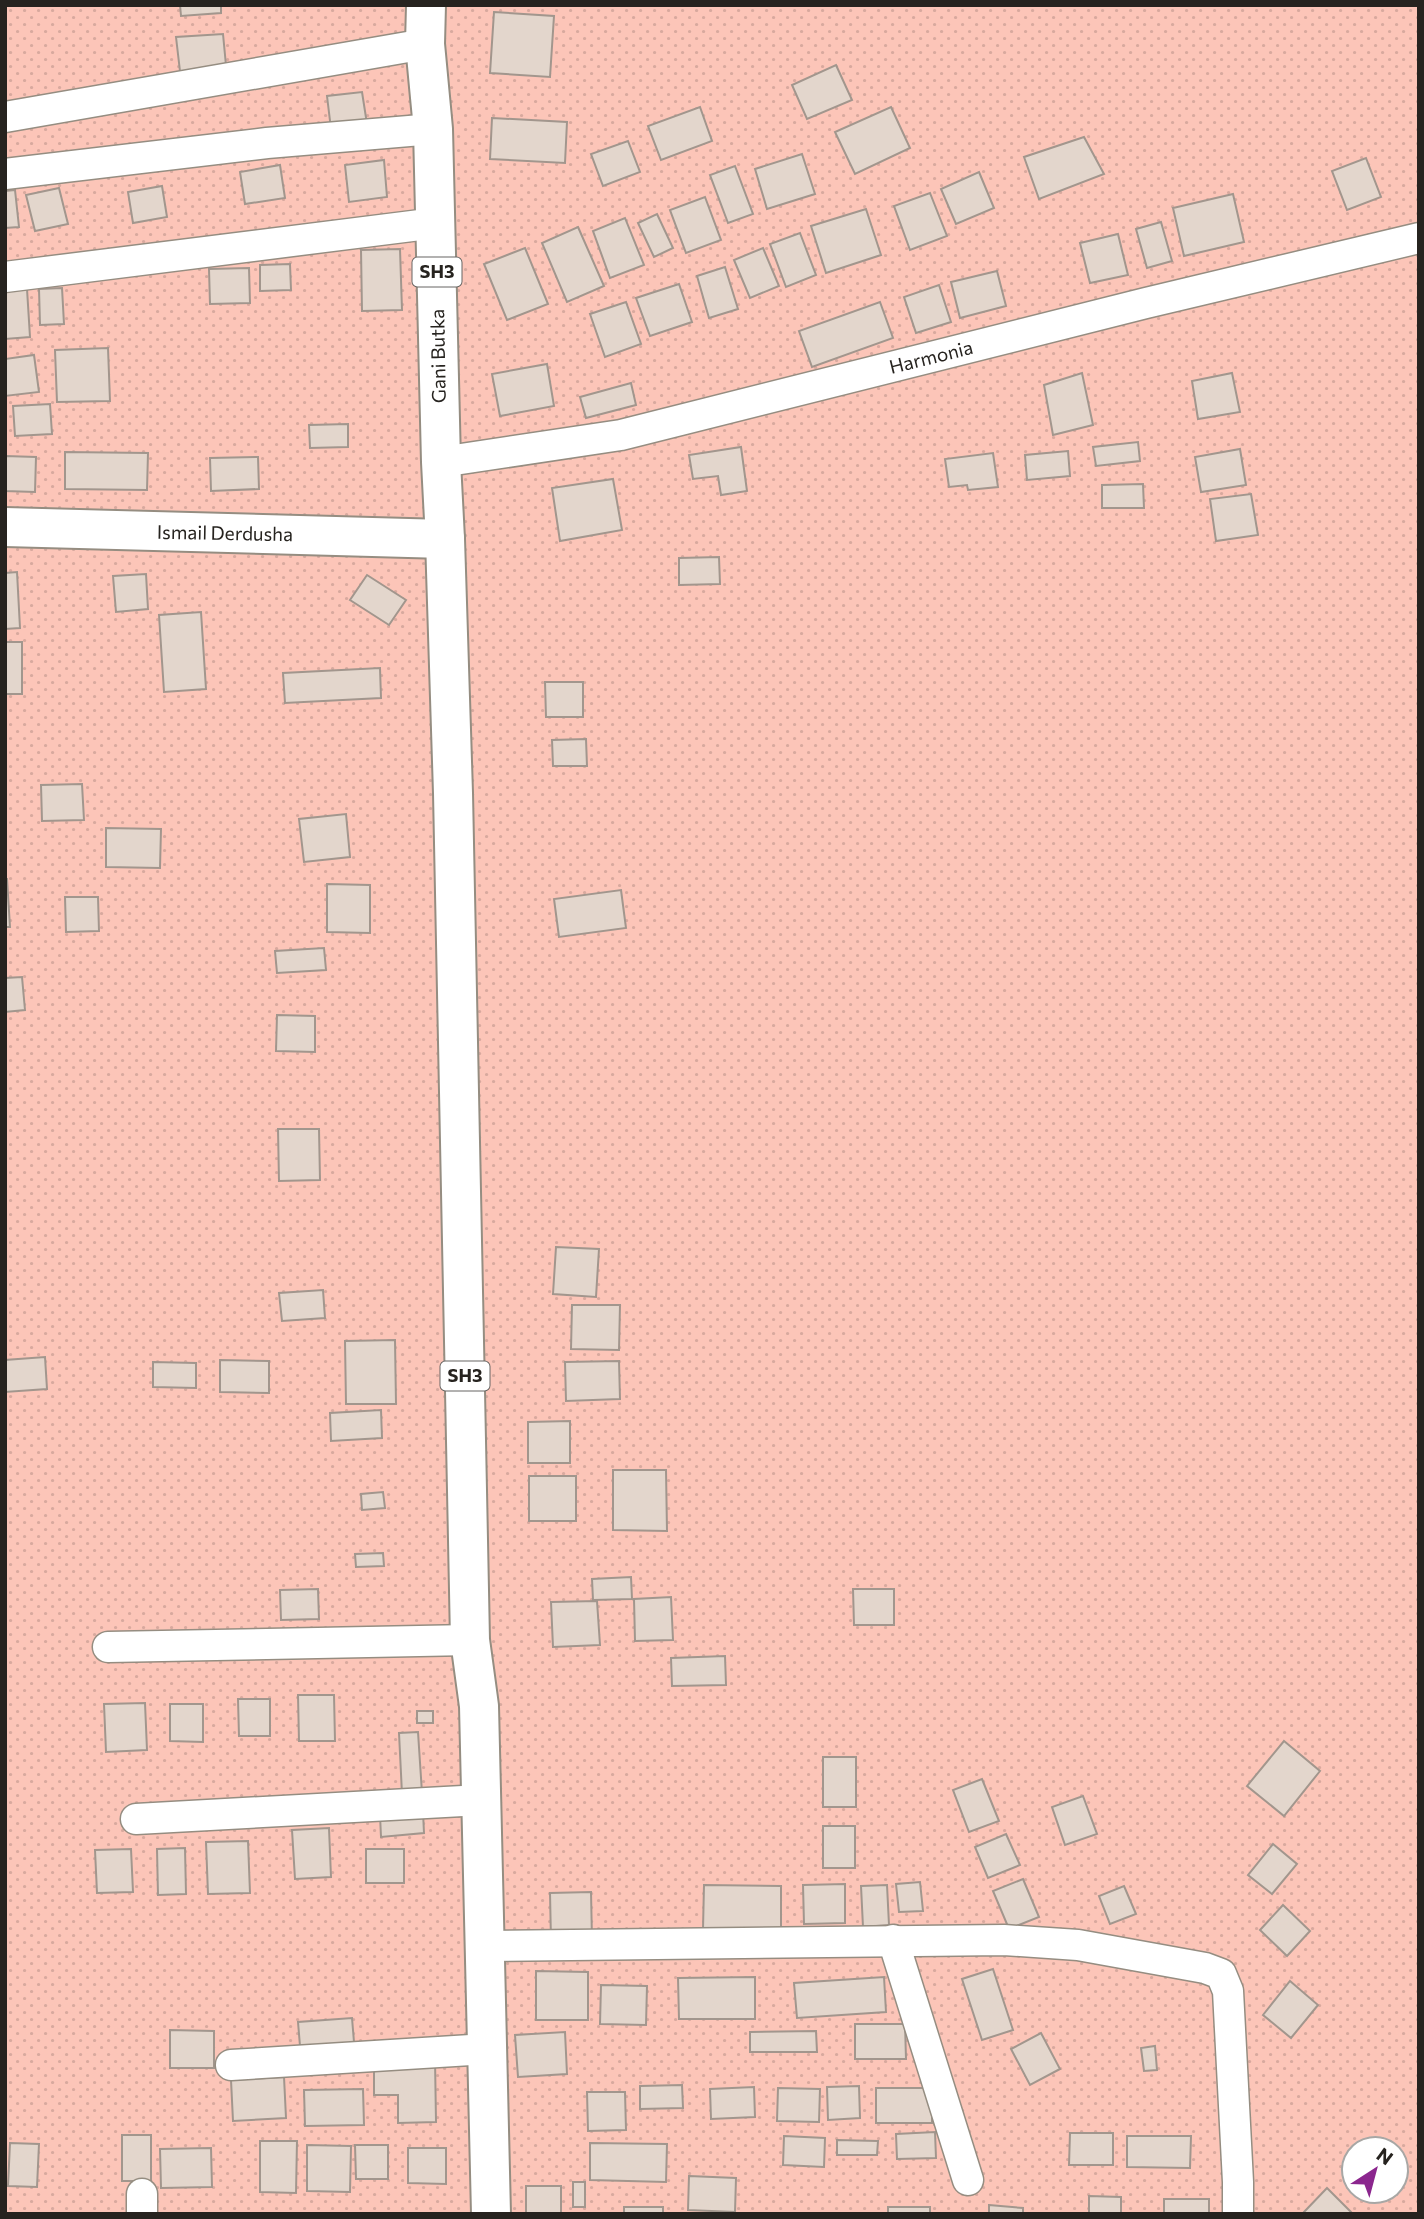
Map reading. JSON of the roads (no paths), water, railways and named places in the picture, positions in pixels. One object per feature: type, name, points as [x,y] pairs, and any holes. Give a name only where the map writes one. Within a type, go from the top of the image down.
[{"type":"main road","name":"Gani Butka","points":[[426,5],[425,44],[433,129],[440,462],[445,539]]},
{"type":"main road","name":"Ismail Derdusha","points":[[5,527],[445,539]]},
{"type":"main road","name":"SH3","points":[[445,539],[470,1640],[479,1706],[491,2214]]},
{"type":"street","points":[[5,117],[425,44]]},
{"type":"street","points":[[5,174],[267,143],[433,129]]},
{"type":"street","points":[[5,278],[436,223]]},
{"type":"street","name":"Harmonia","points":[[440,462],[621,435],[1419,238]]},
{"type":"street","points":[[107,1647],[470,1640]]},
{"type":"street","points":[[136,1819],[481,1800]]},
{"type":"street","points":[[893,1940],[968,2180]]},
{"type":"street","points":[[485,1946],[1004,1940],[1078,1945],[1205,1968],[1220,1974],[1228,1991],[1238,2214]]},
{"type":"street","points":[[231,2065],[487,2049]]}]
